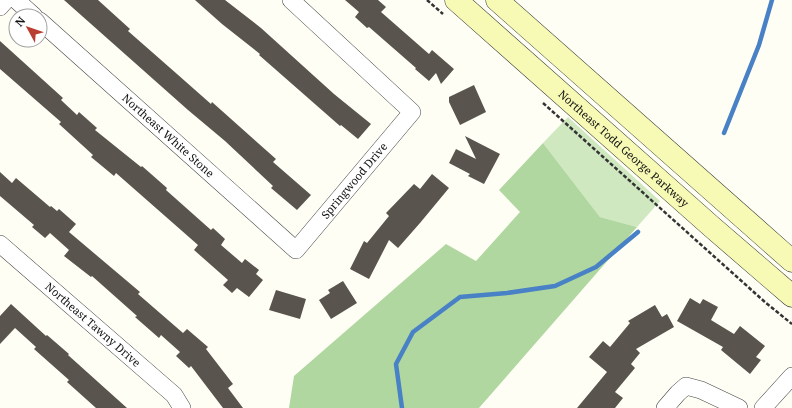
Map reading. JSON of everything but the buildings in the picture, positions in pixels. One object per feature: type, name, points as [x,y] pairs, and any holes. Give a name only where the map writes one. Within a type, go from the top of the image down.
[{"type":"main road","points":[[497,0],[792,261]]},
{"type":"main road","name":"Northeast Todd George Parkway","points":[[451,8],[792,296]]},
{"type":"street","points":[[0,7],[6,0]]},
{"type":"street","points":[[16,0],[25,8]]},
{"type":"street","name":"Springwood Drive","points":[[291,0],[412,112],[296,250]]},
{"type":"street","name":"Northeast White Stone","points":[[48,28],[296,250]]},
{"type":"street","name":"Northeast Tawny Drive","points":[[0,244],[174,395],[182,408]]},
{"type":"street","points":[[763,408],[792,376]]},
{"type":"street","points":[[665,408],[686,386],[701,390],[739,408]]},
{"type":"path","points":[[427,0],[451,8]]},
{"type":"path","points":[[540,101],[792,324]]},
{"type":"green space","points":[[568,117],[660,201],[637,227],[600,217],[543,143]]},
{"type":"green space","points":[[543,143],[600,217],[637,227],[479,408],[289,408],[294,376],[446,244],[476,261],[520,212],[499,190]]},
{"type":"waterway","points":[[724,133],[759,45],[772,0]]},
{"type":"waterway","points":[[402,408],[396,364],[413,332],[460,297],[507,293],[555,286],[596,267],[638,232]]}]
